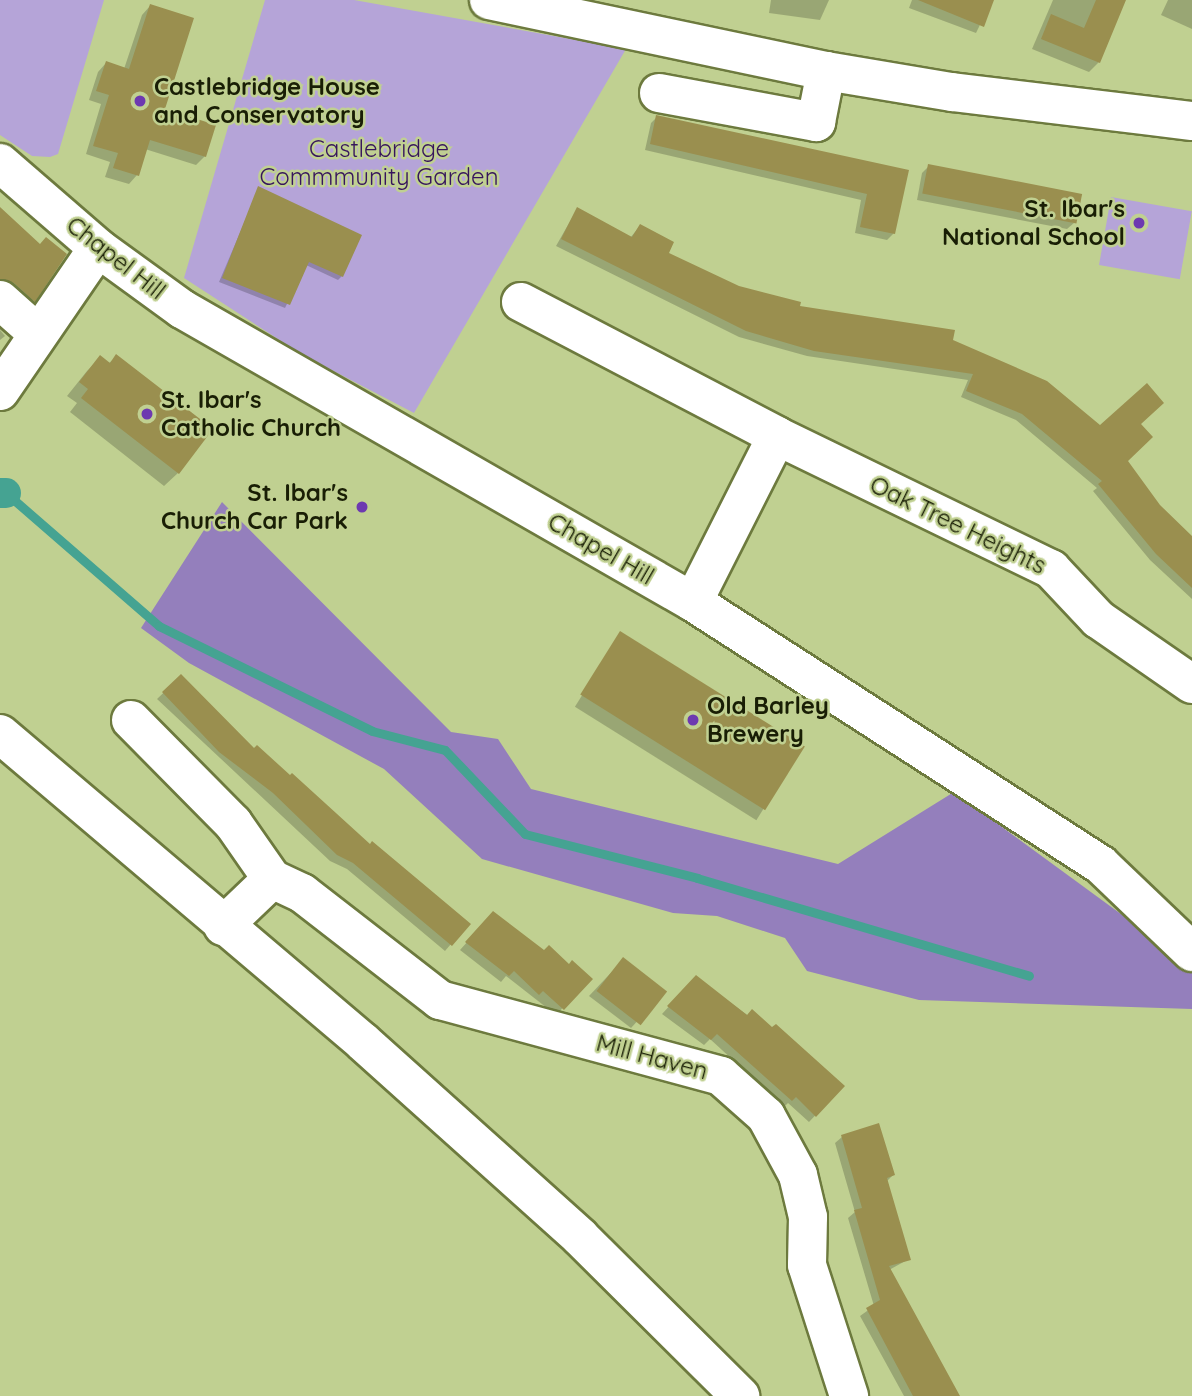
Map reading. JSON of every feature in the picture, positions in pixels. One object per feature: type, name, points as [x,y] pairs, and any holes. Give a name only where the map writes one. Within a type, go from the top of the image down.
[{"type":"street","points":[[489,0],[532,5],[826,71],[962,93],[1192,121]]},
{"type":"street","points":[[659,93],[816,122],[826,71]]},
{"type":"street","name":"Chapel Hill","points":[[0,163],[98,248],[183,309],[693,602],[952,773],[1101,865],[1192,952]]},
{"type":"street","points":[[0,391],[36,332],[98,248]]},
{"type":"street","points":[[0,300],[36,332]]},
{"type":"street","name":"Oak Tree Heights","points":[[521,302],[777,436],[1051,569],[1098,619],[1192,684]]},
{"type":"street","points":[[693,602],[777,436]]},
{"type":"street","points":[[131,720],[233,822],[272,880],[223,926]]},
{"type":"street","points":[[0,734],[223,926],[363,1042],[580,1237],[740,1396]]},
{"type":"street","name":"Mill Haven","points":[[272,880],[302,893],[440,1000],[721,1076],[766,1116],[798,1175],[808,1217],[807,1265],[849,1396]]},
{"type":"green space","points":[[0,0],[104,0],[58,154],[50,157],[32,156],[0,135]]},
{"type":"green space","name":"Castlebridge Commmunity Garden","points":[[265,0],[354,0],[626,49],[414,413],[301,354],[184,278]]},
{"type":"green space","points":[[1111,197],[1192,211],[1180,279],[1099,265]]},
{"type":"shaded area","points":[[222,502],[451,732],[498,739],[531,789],[838,864],[954,792],[1192,966],[1192,1009],[919,1000],[807,971],[785,938],[717,916],[673,913],[482,859],[384,769],[189,663],[141,628]]},
{"type":"building","points":[[918,0],[994,0],[984,27]]},
{"type":"building","points":[[1096,0],[1126,0],[1100,63],[1041,39],[1051,14],[1084,28]]},
{"type":"building","points":[[150,4],[194,18],[165,109],[216,125],[206,157],[150,140],[139,176],[113,168],[118,153],[93,146],[109,95],[96,91],[106,61],[129,69]]},
{"type":"building","points":[[656,115],[909,170],[895,234],[860,227],[867,194],[650,144]]},
{"type":"building","points":[[928,164],[1082,194],[1076,223],[922,193]]},
{"type":"building","points":[[258,186],[362,235],[343,277],[309,262],[290,305],[222,278]]},
{"type":"building","points":[[0,207],[40,244],[46,237],[67,254],[35,302],[14,283],[0,279]]},
{"type":"building","points":[[577,207],[632,237],[640,224],[674,242],[669,253],[739,286],[801,302],[800,306],[955,330],[953,340],[1047,381],[1100,425],[1147,383],[1164,403],[1141,424],[1153,437],[1128,461],[1160,505],[1192,536],[1192,588],[1156,554],[1098,484],[1102,481],[1022,414],[966,391],[973,374],[814,351],[746,331],[561,239]]},
{"type":"building","name":"St. Ibar's Catholic Church","points":[[116,354],[213,429],[179,474],[81,398],[88,389],[79,382],[100,355],[110,363]]},
{"type":"building","name":"Old Barley Brewery","points":[[620,631],[805,747],[765,810],[580,695]]},
{"type":"building","points":[[181,674],[254,748],[257,745],[290,775],[292,773],[370,844],[372,841],[471,924],[452,946],[353,863],[337,855],[273,793],[219,752],[162,692]]},
{"type":"building","points":[[493,911],[544,950],[549,945],[569,964],[572,960],[593,979],[564,1010],[543,991],[539,995],[514,971],[509,976],[465,942]]},
{"type":"building","points":[[623,957],[667,991],[641,1025],[597,991]]},
{"type":"building","points":[[696,975],[747,1015],[752,1009],[772,1027],[776,1024],[845,1086],[816,1117],[796,1097],[792,1101],[717,1034],[711,1040],[667,1006]]},
{"type":"building","points":[[879,1123],[895,1175],[887,1178],[911,1260],[889,1266],[960,1396],[913,1396],[866,1308],[880,1300],[854,1210],[862,1208],[841,1135]]},
{"type":"waterway","points":[[0,493],[6,493]]},
{"type":"waterway","points":[[6,493],[159,626],[372,731],[445,750],[525,834],[697,878],[1029,976]]},
{"type":"place","name":"Castlebridge House and Conservatory","points":[[140,101]]},
{"type":"place","name":"St. Ibar's National School","points":[[1139,223]]},
{"type":"place","name":"St. Ibar's Catholic Church","points":[[147,414]]},
{"type":"place","name":"St. Ibar's Church Car Park","points":[[362,507]]},
{"type":"place","name":"Old Barley Brewery","points":[[693,720]]}]
